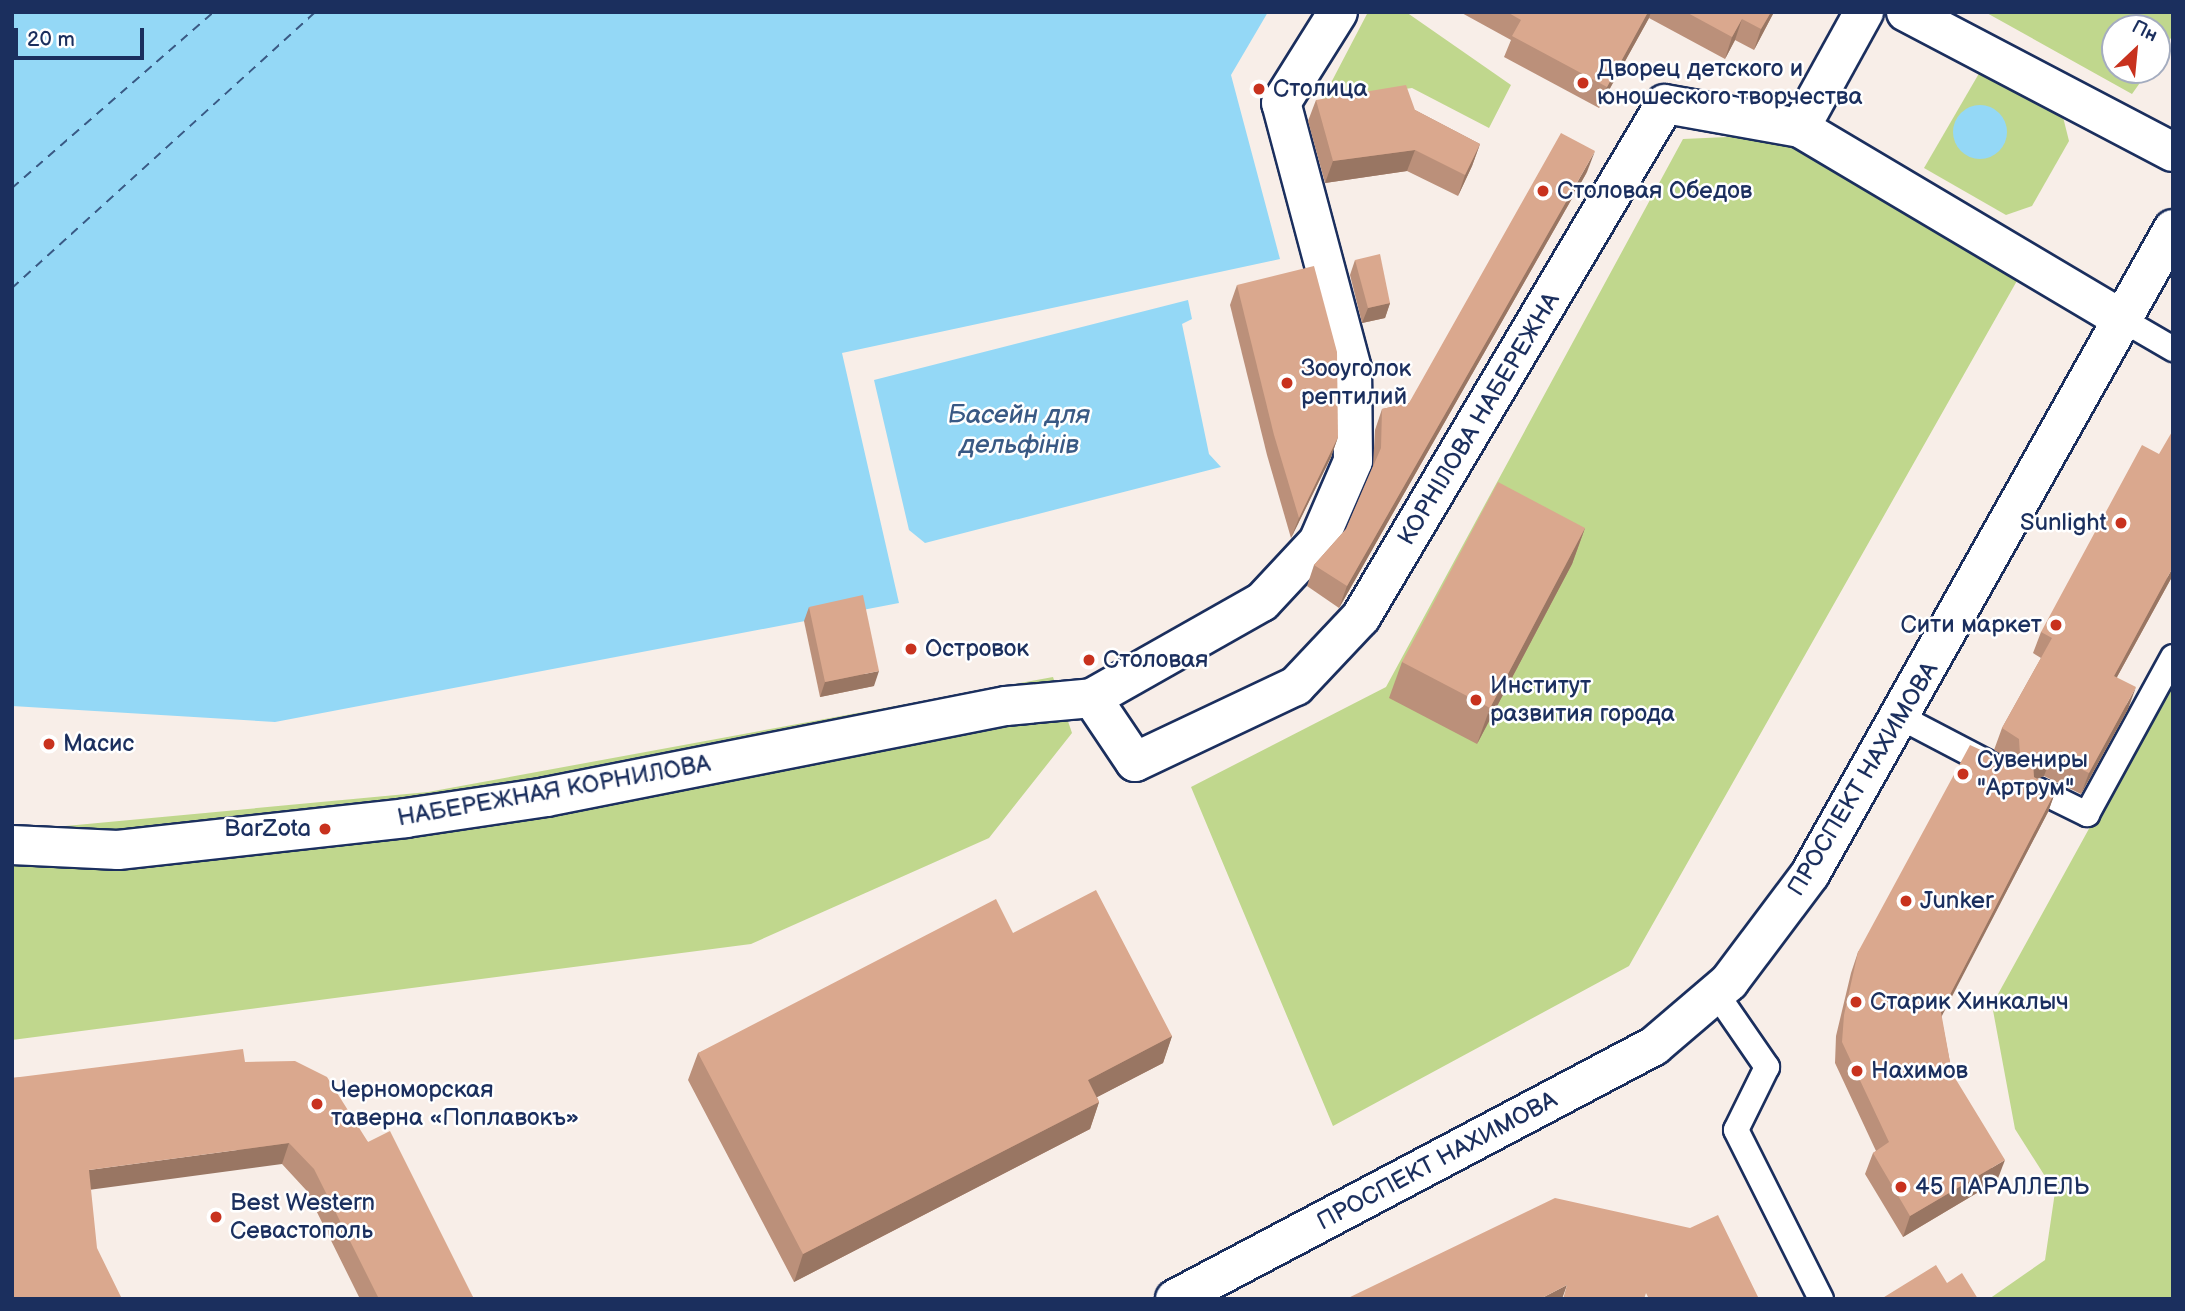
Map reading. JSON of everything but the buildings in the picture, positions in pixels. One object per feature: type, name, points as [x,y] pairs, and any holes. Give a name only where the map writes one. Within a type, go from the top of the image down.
[{"type":"street","points":[[1092,698],[1262,602],[1318,542],[1353,461],[1352,369],[1282,103],[1338,12]]},
{"type":"street","points":[[1864,12],[1800,128],[2123,320]]},
{"type":"street","points":[[1906,12],[2173,152]]},
{"type":"street","name":"КОРНІЛОВА НАБЕРЕЖНА","points":[[1092,698],[1135,762],[1296,686],[1362,617],[1665,104],[1800,128]]},
{"type":"street","name":"ПРОСПЕКТ НАХИМОВА","points":[[1175,1299],[1654,1046],[1716,993],[1810,874],[1902,718],[2173,229]]},
{"type":"street","name":"НАБЕРЕЖНАЯ КОРНИЛОВА","points":[[12,845],[118,850],[406,818],[546,797],[1006,706],[1092,698]]},
{"type":"lane","points":[[2123,320],[2173,349]]},
{"type":"lane","points":[[2038,790],[2087,814],[2173,657]]},
{"type":"lane","points":[[1902,718],[1999,769]]},
{"type":"lane","points":[[1716,993],[1767,1067],[1736,1130],[1821,1299]]},
{"type":"green space","points":[[1368,12],[1406,12],[1511,85],[1489,128],[1412,88],[1322,100]]},
{"type":"green space","points":[[1985,12],[2173,12],[2171,38],[2171,14],[2101,14],[2101,77]]},
{"type":"green space","points":[[1981,70],[2063,117],[2069,141],[2032,206],[2006,215],[1924,168]]},
{"type":"green space","points":[[2114,84],[2139,84],[2132,94]]},
{"type":"green space","points":[[1772,135],[2018,279],[1629,966],[1333,1126],[1191,787],[1386,687],[1683,139]]},
{"type":"green space","points":[[2173,676],[2173,1299],[1989,1299],[2045,1260],[2055,1192],[2015,1129],[1992,1005]]},
{"type":"green space","points":[[1053,677],[1072,733],[989,838],[751,944],[12,1040],[12,831],[428,792]]},
{"type":"water","points":[[12,12],[1268,12],[1231,75],[1280,259],[842,353],[899,603],[275,722],[12,706]]},
{"type":"water","points":[[1980,105],[1999,113],[2007,132],[1999,151],[1980,159],[1961,151],[1953,132],[1961,113]]},
{"type":"water","name":"Басейн для дельфiнiв","points":[[1188,300],[1192,319],[1182,324],[1209,454],[1221,467],[925,543],[909,530],[874,380]]},
{"type":"ferry route","points":[[12,188],[214,12]]},
{"type":"ferry route","points":[[12,288],[315,12]]},
{"type":"place","name":"Дворец детского и юношеского творчества","points":[[1583,83]]},
{"type":"place","name":"Столица","points":[[1259,89]]},
{"type":"place","name":"Столовая Обедов","points":[[1543,191]]},
{"type":"place","name":"Зооуголок рептилий","points":[[1287,383]]},
{"type":"place","name":"Sunlight","points":[[2121,523]]},
{"type":"place","name":"Сити маркет","points":[[2056,625]]},
{"type":"place","name":"Островок","points":[[911,649]]},
{"type":"place","name":"Столовая","points":[[1089,660]]},
{"type":"place","name":"Институт развития города","points":[[1476,700]]},
{"type":"place","name":"Масис","points":[[49,744]]},
{"type":"place","name":"Сувениры \"Артрум\"","points":[[1963,774]]},
{"type":"place","name":"BarZota","points":[[325,829]]},
{"type":"place","name":"Junker","points":[[1906,901]]},
{"type":"place","name":"Старик Хинкалыч","points":[[1856,1002]]},
{"type":"place","name":"Нахимов","points":[[1857,1071]]},
{"type":"place","name":"Черноморская таверна «Поплавокъ»","points":[[317,1104]]},
{"type":"place","name":"45 ПАРАЛЛЕЛЬ","points":[[1901,1187]]},
{"type":"place","name":"Best Western Севастополь","points":[[216,1217]]}]
